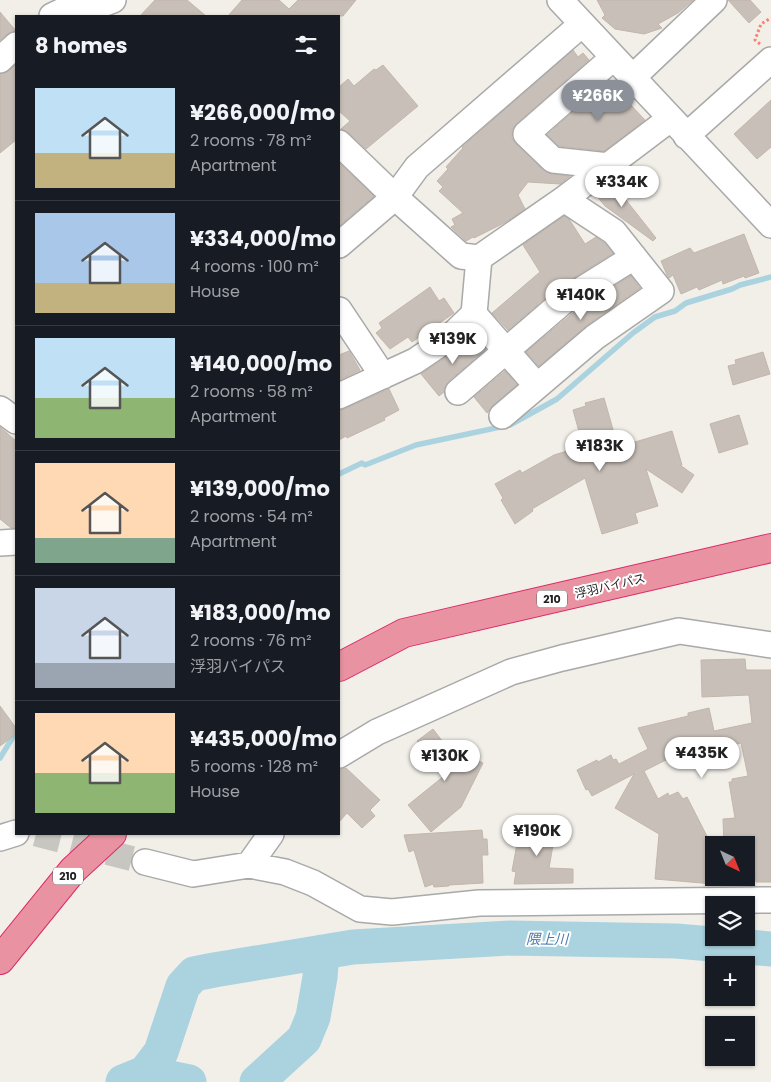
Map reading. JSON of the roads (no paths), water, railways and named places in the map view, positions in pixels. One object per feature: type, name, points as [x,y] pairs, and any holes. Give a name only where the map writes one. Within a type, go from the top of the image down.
[{"type":"highway","name":"浮羽バイパス","points":[[340,666],[404,633],[771,548]]},
{"type":"highway","name":"210","points":[[0,960],[74,870],[111,835]]},
{"type":"street","points":[[560,0],[678,127],[767,213]]},
{"type":"street","points":[[632,78],[714,0]]},
{"type":"street","points":[[54,15],[73,6],[102,8]]},
{"type":"street","points":[[340,243],[395,196],[417,168],[582,24]]},
{"type":"street","points":[[0,60],[15,46]]},
{"type":"street","points":[[340,144],[461,256],[479,258],[564,200],[609,166],[678,127],[768,55]]},
{"type":"street","points":[[609,166],[553,160],[526,134],[613,58]]},
{"type":"street","points":[[502,416],[595,337],[661,291],[614,232],[564,200]]},
{"type":"street","points":[[458,392],[565,300],[634,257]]},
{"type":"street","points":[[340,396],[384,376],[422,356],[450,338],[474,314],[479,258]]},
{"type":"street","points":[[340,314],[384,376]]},
{"type":"street","points":[[474,314],[537,386]]},
{"type":"street","points":[[0,409],[15,421]]},
{"type":"street","points":[[0,543],[15,542]]},
{"type":"street","points":[[340,754],[377,732],[511,672],[562,658],[679,631],[771,645]]},
{"type":"street","points":[[0,838],[15,833]]},
{"type":"street","points":[[249,864],[270,835]]},
{"type":"street","points":[[145,862],[193,874],[249,864],[285,872],[313,882],[360,909],[392,912],[479,904],[771,900]]},
{"type":"waterway","points":[[340,474],[362,463],[365,465],[416,445],[510,425],[557,399],[633,333],[655,317],[675,311],[686,303],[771,277]]},
{"type":"waterway","points":[[0,758],[15,734]]},
{"type":"waterway","name":"隈上川","points":[[123,1082],[145,1073],[161,1052],[183,986],[194,974],[353,947],[510,938],[676,941],[771,949]]},
{"type":"waterway","name":"隈上川","points":[[257,1082],[304,1039],[313,1017],[322,952]]},
{"type":"waterway","name":"隈上川","points":[[145,1073],[189,1082]]},
{"type":"tunnel","points":[[40,835],[145,862]]}]
